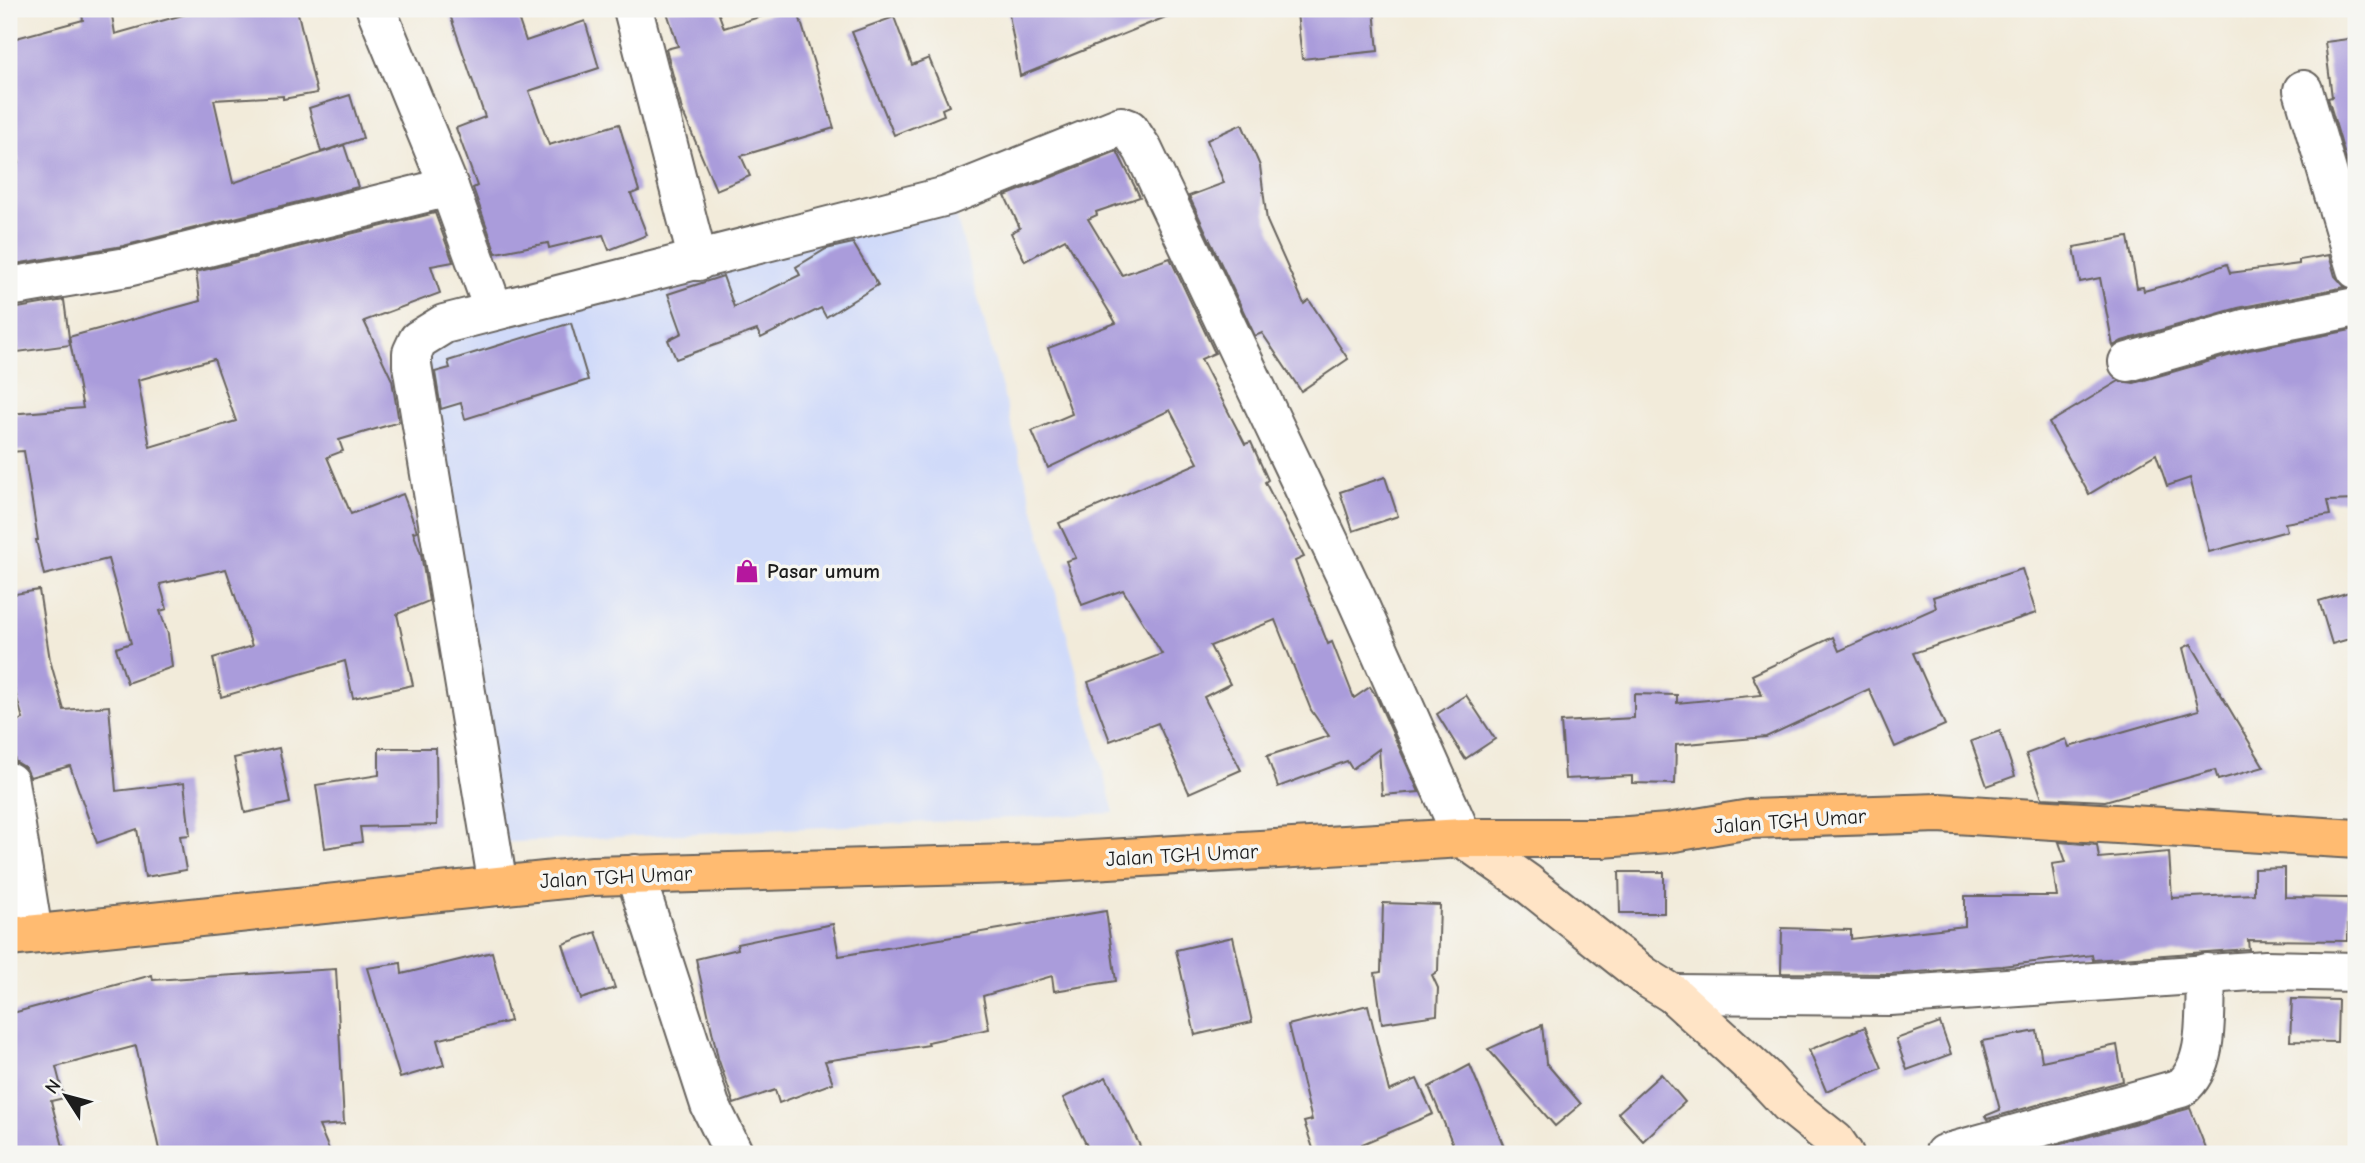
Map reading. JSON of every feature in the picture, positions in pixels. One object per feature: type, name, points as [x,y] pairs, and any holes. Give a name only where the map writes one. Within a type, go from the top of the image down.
[{"type":"main road","name":"Jalan TGH Umar","points":[[21,935],[635,874],[1041,863],[1463,838],[1602,838],[1668,833],[1750,820],[1939,813],[2356,839]]},
{"type":"street","points":[[376,9],[449,187],[494,311]]},
{"type":"street","points":[[633,9],[698,261]]},
{"type":"street","points":[[2303,90],[2356,269]]},
{"type":"street","points":[[498,886],[412,365],[412,353],[418,340],[429,331],[494,311],[947,196],[1115,127],[1129,129],[1143,150],[1356,598],[1463,838],[1527,883],[1644,976],[1673,994],[1763,1076],[1833,1150]]},
{"type":"street","points":[[9,286],[127,267],[449,187]]},
{"type":"street","points":[[2128,362],[2244,329],[2356,307]]},
{"type":"street","points":[[9,782],[21,935]]},
{"type":"street","points":[[635,874],[659,957],[710,1105],[734,1154]]},
{"type":"street","points":[[1673,994],[1890,996],[2159,979],[2206,973],[2266,970],[2356,972]]},
{"type":"street","points":[[1944,1154],[2181,1088],[2190,1081],[2200,1060],[2206,973]]},
{"type":"shaded area","name":"Pasar umum","points":[[949,188],[1114,813],[494,843],[400,328]]},
{"type":"building","points":[[81,9],[111,9],[115,34],[204,9],[297,9],[317,93],[283,99],[283,96],[214,100],[233,183],[344,145],[358,187],[123,246],[9,265],[9,166],[19,163],[9,120],[9,40],[83,20]]},
{"type":"building","points":[[448,9],[515,9],[526,41],[585,21],[599,68],[529,91],[549,145],[619,124],[639,191],[631,194],[647,235],[609,250],[603,235],[549,248],[548,243],[496,253],[473,188],[477,186],[456,128],[485,117]]},
{"type":"building","points":[[666,9],[717,9],[724,28],[785,9],[797,9],[834,128],[741,156],[750,176],[716,190],[682,110],[666,49],[678,46]]},
{"type":"building","points":[[1008,9],[1183,9],[1183,10],[1020,76]]},
{"type":"building","points":[[1374,9],[1378,51],[1302,59],[1297,13]]},
{"type":"building","points":[[894,17],[912,65],[929,58],[949,106],[942,109],[944,115],[894,135],[852,32]]},
{"type":"building","points":[[2356,38],[2356,193],[2328,98],[2332,97],[2325,42]]},
{"type":"building","points":[[350,95],[363,138],[321,152],[309,108]]},
{"type":"building","points":[[1242,124],[1260,166],[1267,221],[1304,304],[1309,300],[1348,359],[1301,391],[1262,333],[1255,336],[1189,196],[1224,183],[1207,140]]},
{"type":"building","points":[[1117,151],[1140,197],[1096,212],[1097,215],[1088,219],[1122,275],[1170,258],[1215,353],[1201,359],[1245,444],[1251,442],[1268,480],[1265,482],[1304,557],[1295,561],[1328,644],[1332,642],[1354,698],[1370,687],[1376,696],[1419,792],[1382,795],[1379,749],[1352,769],[1347,761],[1278,787],[1267,756],[1329,736],[1311,710],[1275,620],[1210,646],[1230,684],[1204,697],[1241,770],[1189,793],[1158,723],[1110,741],[1088,682],[1162,654],[1123,590],[1082,605],[1066,561],[1076,558],[1059,523],[1198,463],[1170,410],[1048,468],[1032,431],[1072,414],[1048,348],[1116,323],[1065,239],[1025,261],[1011,233],[1020,228],[1005,196]]},
{"type":"building","points":[[435,213],[453,262],[431,266],[440,293],[364,321],[392,380],[399,422],[339,440],[343,451],[327,457],[351,514],[403,494],[417,531],[413,532],[421,554],[429,601],[397,614],[413,685],[353,698],[345,661],[221,697],[213,658],[252,646],[226,569],[160,584],[167,609],[160,611],[168,634],[172,667],[127,683],[116,648],[131,643],[108,559],[44,575],[36,540],[24,451],[9,452],[9,414],[83,408],[69,337],[200,301],[196,272]],"holes":[[[214,359],[236,421],[150,447],[138,380]]]},
{"type":"building","points":[[2128,237],[2137,288],[2143,287],[2144,291],[2227,264],[2230,273],[2299,264],[2299,260],[2329,255],[2335,276],[2345,287],[2238,308],[2122,341],[2113,346],[2100,278],[2080,282],[2074,247]]},
{"type":"building","points":[[853,243],[878,285],[826,317],[821,308],[761,338],[757,330],[676,359],[668,340],[682,333],[668,294],[723,276],[734,307],[800,275],[796,267],[826,249]]},
{"type":"building","points":[[64,300],[70,345],[18,352],[12,309]]},
{"type":"building","points":[[571,323],[588,380],[465,419],[461,403],[441,409],[435,372],[450,368],[448,361]]},
{"type":"building","points":[[2356,329],[2356,500],[2327,501],[2330,515],[2285,523],[2287,531],[2209,552],[2190,478],[2167,486],[2156,454],[2089,494],[2049,423],[2119,381],[2134,383],[2249,350]]},
{"type":"building","points":[[1385,477],[1398,516],[1353,531],[1340,492]]},
{"type":"building","points":[[2022,569],[2036,613],[1913,653],[1945,725],[1895,747],[1869,689],[1766,737],[1676,745],[1675,784],[1632,783],[1632,776],[1565,779],[1561,722],[1634,718],[1634,694],[1677,695],[1677,703],[1762,695],[1752,675],[1833,637],[1839,651],[1936,608],[1933,597]]},
{"type":"building","points":[[39,590],[50,660],[64,710],[109,706],[116,791],[184,783],[190,835],[180,836],[186,870],[145,877],[137,829],[97,843],[70,766],[30,777],[26,768],[15,761],[9,723],[23,719],[9,671],[9,595]]},
{"type":"building","points":[[2356,590],[2356,637],[2332,644],[2319,601]]},
{"type":"building","points":[[2191,644],[2264,767],[2218,780],[2215,770],[2105,801],[2042,798],[2026,754],[2066,739],[2069,747],[2199,710],[2183,648]]},
{"type":"building","points":[[1466,695],[1495,739],[1465,759],[1437,714]]},
{"type":"building","points":[[2000,731],[2015,776],[1987,786],[1971,741]]},
{"type":"building","points":[[279,748],[290,803],[245,813],[234,758]]},
{"type":"building","points":[[379,748],[436,748],[437,825],[360,827],[362,842],[325,848],[316,785],[379,775]]},
{"type":"building","points":[[2059,842],[2097,845],[2099,858],[2169,852],[2172,898],[2254,894],[2254,869],[2285,868],[2285,897],[2348,898],[2348,941],[2248,940],[2249,949],[2093,960],[2092,955],[2002,966],[1889,974],[1781,973],[1782,928],[1851,930],[1851,939],[1965,926],[1965,896],[2057,896],[2052,864],[2066,862]]},
{"type":"building","points":[[1619,872],[1664,872],[1664,913],[1620,913]]},
{"type":"building","points":[[1383,903],[1440,905],[1438,971],[1432,975],[1438,988],[1437,1015],[1382,1023],[1375,973],[1381,972]]},
{"type":"building","points":[[1106,911],[1116,981],[1054,991],[1052,976],[983,996],[989,1029],[928,1042],[929,1045],[825,1061],[833,1083],[779,1103],[775,1090],[734,1104],[718,1058],[696,959],[738,949],[737,944],[833,924],[839,956]]},
{"type":"building","points":[[596,932],[615,988],[581,999],[563,944]]},
{"type":"building","points":[[1233,937],[1252,1022],[1195,1035],[1176,950]]},
{"type":"building","points":[[492,952],[510,1021],[437,1040],[444,1065],[400,1078],[367,968],[401,963],[402,974]]},
{"type":"building","points":[[336,969],[344,1124],[319,1126],[331,1154],[160,1154],[136,1046],[56,1067],[64,1098],[51,1101],[65,1154],[9,1154],[9,1014],[152,975],[153,980]]},
{"type":"building","points":[[2292,999],[2338,1000],[2337,1042],[2290,1041]]},
{"type":"building","points":[[1368,1005],[1389,1091],[1417,1079],[1433,1114],[1362,1144],[1363,1148],[1347,1154],[1315,1154],[1304,1122],[1312,1120],[1288,1025]]},
{"type":"building","points":[[1940,1023],[1951,1054],[1907,1070],[1896,1039]]},
{"type":"building","points":[[1542,1025],[1546,1063],[1581,1104],[1555,1126],[1488,1049]]},
{"type":"building","points":[[1865,1027],[1882,1068],[1826,1091],[1809,1050]]},
{"type":"building","points":[[2037,1031],[2042,1061],[2117,1045],[2123,1081],[1987,1119],[1985,1116],[2000,1110],[1982,1041]]},
{"type":"building","points":[[1470,1065],[1507,1154],[1457,1154],[1429,1087]]},
{"type":"building","points":[[1661,1074],[1685,1102],[1643,1141],[1618,1113]]},
{"type":"building","points":[[1106,1077],[1144,1154],[1091,1154],[1063,1098]]},
{"type":"building","points":[[2190,1108],[2208,1154],[2025,1154],[2187,1109]]},
{"type":"place","name":"Pasar umum","points":[[747,571]]}]
